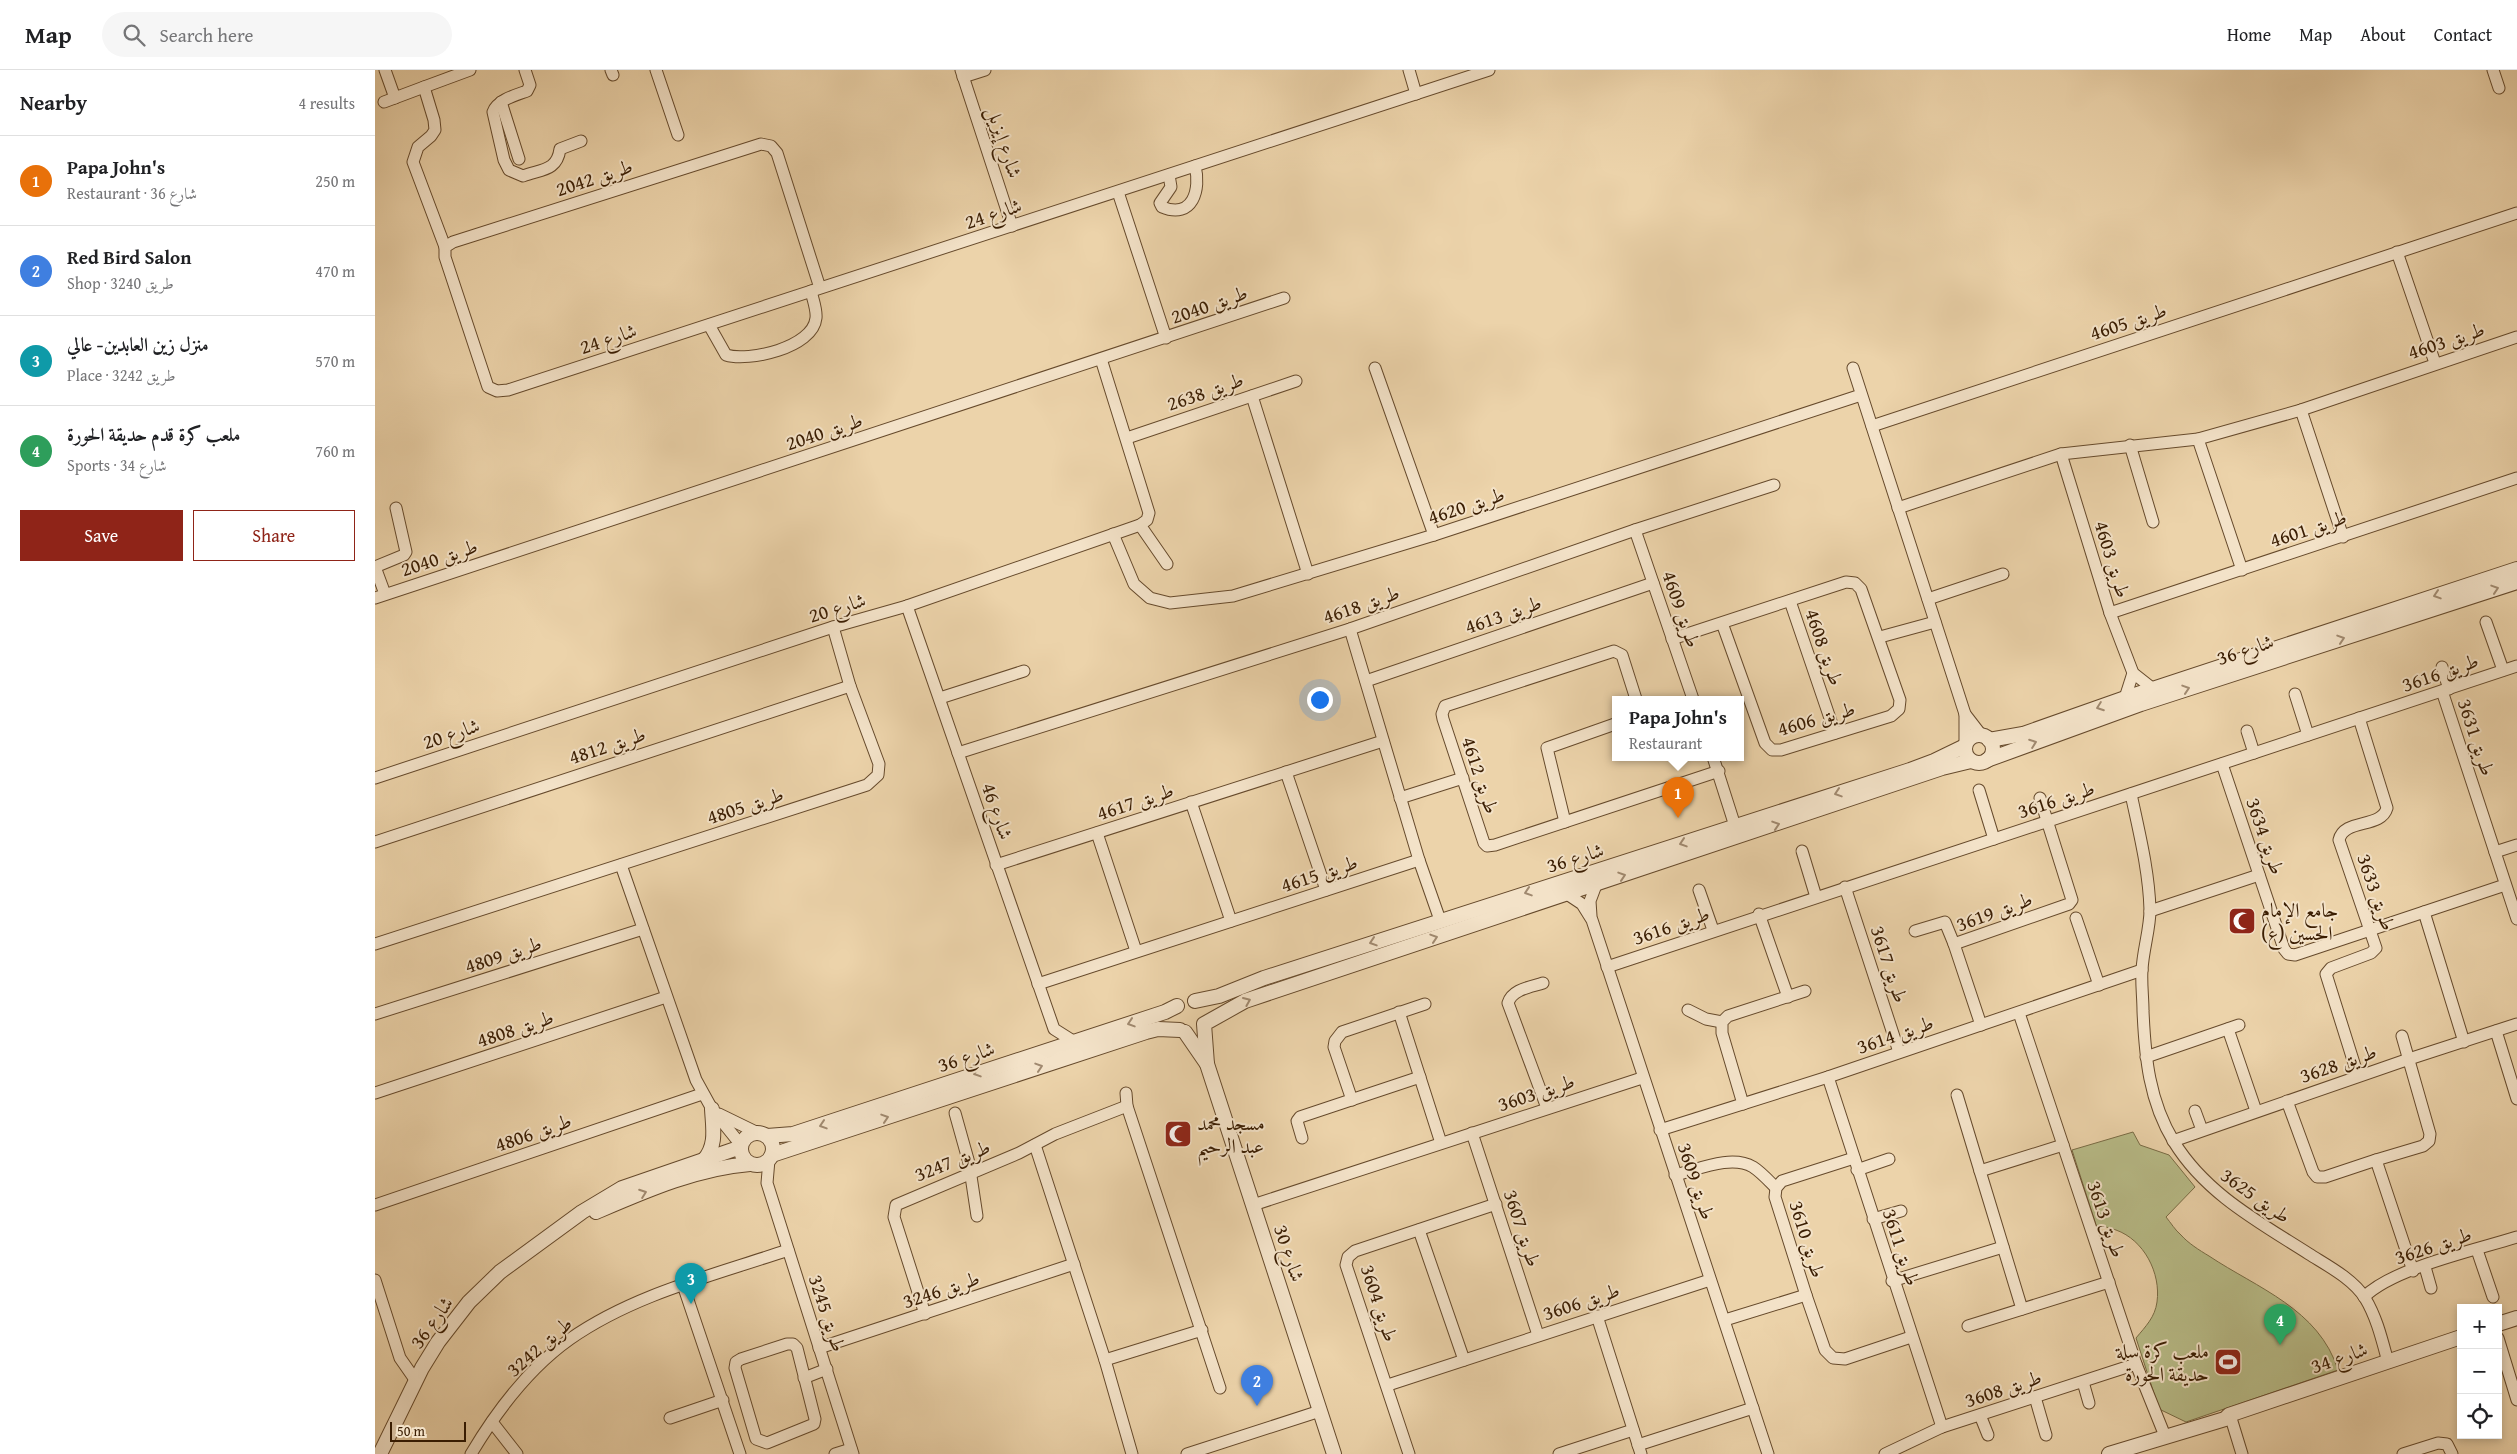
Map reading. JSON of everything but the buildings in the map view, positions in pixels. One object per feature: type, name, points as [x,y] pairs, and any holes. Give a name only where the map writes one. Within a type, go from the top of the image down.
[{"type":"street","points":[[385,70],[390,100],[470,70]]},
{"type":"street","points":[[525,70],[530,85],[527,91],[495,106],[494,119],[504,160],[509,170],[523,176],[555,165],[559,160],[560,149],[581,141]]},
{"type":"street","points":[[656,70],[678,135]]},
{"type":"street","points":[[962,74],[985,70]]},
{"type":"street","points":[[1409,70],[1417,94]]},
{"type":"street","name":"شارع 24","points":[[445,247],[445,257],[488,387],[497,391],[508,390],[1489,70]]},
{"type":"street","points":[[2493,70],[2499,88]]},
{"type":"street","name":"شارع إيزيل","points":[[962,74],[1012,226]]},
{"type":"street","points":[[424,87],[434,120],[435,130],[418,147],[413,162],[445,247]]},
{"type":"street","points":[[501,102],[519,159]]},
{"type":"street","name":"طريق 2042","points":[[445,247],[453,242],[761,144],[771,146],[777,153],[815,290],[816,318],[813,327],[794,342],[774,352],[738,359],[725,355],[709,325]]},
{"type":"street","points":[[1169,175],[1171,187],[1160,203],[1167,209],[1178,209],[1189,204],[1196,194],[1198,179],[1195,166]]},
{"type":"street","points":[[1118,192],[1165,338]]},
{"type":"street","name":"طريق 4605","points":[[1872,426],[2517,213]]},
{"type":"street","points":[[2397,252],[2435,363]]},
{"type":"street","name":"طريق 2040","points":[[380,596],[1284,298]]},
{"type":"street","name":"طريق 4603","points":[[1898,508],[2061,454],[2198,439],[2301,410],[2435,363],[2517,337]]},
{"type":"street","points":[[1101,359],[1149,513],[1147,520],[1140,525],[1167,564]]},
{"type":"street","points":[[1375,368],[1434,535]]},
{"type":"street","points":[[1853,368],[1965,714],[1965,754],[1971,761],[1979,763],[1987,760],[1992,753],[1986,738],[1965,714]]},
{"type":"street","name":"طريق 2638","points":[[1127,438],[1296,381]]},
{"type":"street","name":"طريق 4620","points":[[1113,534],[1134,584],[1150,598],[1170,603],[1238,595],[1434,535],[1861,395]]},
{"type":"street","points":[[1252,396],[1308,574]]},
{"type":"street","points":[[2301,410],[2343,537]]},
{"type":"street","points":[[2198,439],[2242,570]]},
{"type":"street","points":[[2130,445],[2153,522]]},
{"type":"street","name":"طريق 4603","points":[[2061,454],[2110,613],[2133,673]]},
{"type":"street","name":"طريق 4601","points":[[2110,613],[2517,478]]},
{"type":"street","name":"طريق 4618","points":[[958,753],[1350,629],[1635,530],[1774,485]]},
{"type":"street","points":[[380,596],[375,567],[404,555],[406,552],[396,508]]},
{"type":"street","name":"شارع 20","points":[[375,778],[833,627],[907,606],[1140,525]]},
{"type":"street","name":"طريق 4609","points":[[1635,530],[1692,696]]},
{"type":"street","name":"شارع 36","points":[[1986,738],[2023,734],[2152,688],[2517,569]]},
{"type":"street","points":[[1928,600],[2003,574]]},
{"type":"street","name":"طريق 4606","points":[[1672,639],[1722,622],[1790,601],[1846,582],[1855,583],[1861,589],[1880,637],[1900,700],[1899,709],[1891,716],[1781,750],[1772,750],[1765,743],[1722,622]]},
{"type":"street","name":"شارع 36","points":[[1987,760],[2141,704],[2517,582]]},
{"type":"street","name":"طريق 4613","points":[[1365,681],[1653,583]]},
{"type":"street","name":"طريق 4608","points":[[1790,601],[1835,733]]},
{"type":"street","name":"شارع 46","points":[[907,606],[1054,1029]]},
{"type":"street","points":[[1880,637],[1935,622]]},
{"type":"street","points":[[2486,622],[2503,670]]},
{"type":"street","points":[[833,627],[850,686]]},
{"type":"street","points":[[1350,629],[1419,860],[1440,920]]},
{"type":"street","name":"طريق 4612","points":[[1635,696],[1622,655],[1614,650],[1449,703],[1442,714],[1482,840],[1487,846],[1495,846],[1719,771]]},
{"type":"street","name":"طريق 3616","points":[[1607,966],[1759,914],[2047,822],[2517,666]]},
{"type":"street","name":"طريق 3631","points":[[2442,668],[2446,690],[2517,920]]},
{"type":"street","points":[[940,698],[1024,671]]},
{"type":"street","points":[[2125,698],[2133,673],[2152,688]]},
{"type":"street","name":"طريق 4805","points":[[375,944],[867,785],[878,775],[879,764],[850,686]]},
{"type":"street","name":"طريق 4812","points":[[375,842],[850,686]]},
{"type":"street","points":[[2295,694],[2308,735]]},
{"type":"street","name":"طريق 3633","points":[[2358,1076],[2326,974],[2331,968],[2375,951],[2376,944],[2339,840],[2347,830],[2379,818],[2387,808],[2359,718]]},
{"type":"street","points":[[1565,822],[1547,748],[1612,725]]},
{"type":"street","points":[[2247,731],[2255,753]]},
{"type":"street","points":[[1965,746],[1971,737],[1986,738]]},
{"type":"street","name":"طريق 4617","points":[[996,865],[1383,741]]},
{"type":"street","name":"شارع 36","points":[[1195,1001],[1219,996],[1258,980],[1440,920],[1935,761],[1965,746]]},
{"type":"street","points":[[1715,761],[1735,826]]},
{"type":"street","name":"شارع 36","points":[[1204,1024],[1245,1001],[1942,768],[1971,761]]},
{"type":"street","name":"طريق 3634","points":[[2222,764],[2284,949],[2289,954],[2295,955],[2505,885]]},
{"type":"street","points":[[1286,772],[1325,890]]},
{"type":"street","points":[[1400,798],[1463,778]]},
{"type":"street","points":[[1979,790],[1993,839]]},
{"type":"street","name":"طريق 3625","points":[[2131,794],[2144,855],[2150,911],[2142,970],[2146,1057],[2151,1089],[2173,1141],[2202,1179],[2222,1198],[2335,1270],[2365,1297],[2378,1325],[2388,1362]]},
{"type":"street","points":[[2040,798],[2047,822]]},
{"type":"street","points":[[1191,802],[1231,921]]},
{"type":"street","name":"طريق 3619","points":[[1981,1025],[1955,944],[2069,904],[2072,900],[2072,894],[2047,822]]},
{"type":"street","points":[[1097,833],[1136,951]]},
{"type":"street","points":[[2495,852],[2517,845]]},
{"type":"street","points":[[1802,851],[1816,897]]},
{"type":"street","name":"طريق 4615","points":[[1038,984],[1419,860]]},
{"type":"street","points":[[621,865],[666,997],[702,1094],[712,1109],[741,1146],[743,1157],[752,1164],[762,1164],[770,1157],[773,1145],[763,1135],[734,1123],[712,1109]]},
{"type":"street","points":[[2150,911],[2259,875]]},
{"type":"street","name":"طريق 3609","points":[[1592,920],[1590,901],[1596,885]]},
{"type":"street","name":"طريق 3617","points":[[1845,887],[1899,1052]]},
{"type":"street","points":[[1699,890],[1713,930]]},
{"type":"street","name":"طريق 3609","points":[[1567,894],[1583,904],[1592,920],[1642,1078],[1725,1320],[1768,1454]]},
{"type":"street","points":[[2424,912],[2464,1042]]},
{"type":"street","points":[[1759,914],[1788,997]]},
{"type":"street","points":[[2076,918],[2099,985]]},
{"type":"street","points":[[1915,931],[1945,922],[1955,944]]},
{"type":"street","name":"طريق 4809","points":[[375,1014],[643,929]]},
{"type":"street","name":"طريق 3614","points":[[1660,1130],[1828,1077],[2142,970]]},
{"type":"street","points":[[1543,983],[1514,993],[1510,996],[1509,1003],[1547,1108]]},
{"type":"street","points":[[1743,1104],[1722,1032],[1722,1022],[1729,1016],[1805,991]]},
{"type":"street","name":"طريق 4808","points":[[375,1094],[666,997]]},
{"type":"street","points":[[1185,1000],[1195,1001],[1205,1010],[1204,1024],[1196,1031],[1183,1031],[1173,1021],[1173,1013],[1177,1006],[1185,1000]]},
{"type":"street","points":[[1352,1100],[1334,1047],[1335,1041],[1342,1032],[1425,1004]]},
{"type":"street","name":"شارع 36","points":[[763,1135],[793,1134],[1165,1012],[1177,1006]]},
{"type":"street","points":[[1688,1010],[1706,1019],[1722,1022]]},
{"type":"street","points":[[1399,1012],[1441,1143]]},
{"type":"street","name":"طريق 3613","points":[[2019,1013],[2136,1364],[2165,1436]]},
{"type":"street","name":"شارع 30","points":[[1204,1024],[1207,1064],[1334,1454]]},
{"type":"street","name":"طريق 3628","points":[[2173,1141],[2358,1076],[2517,1024]]},
{"type":"street","points":[[2146,1057],[2234,1027],[2256,1111]]},
{"type":"street","points":[[1047,1050],[1054,1029],[1073,1041]]},
{"type":"street","name":"شارع 36","points":[[770,1157],[1146,1032],[1158,1029],[1183,1031]]},
{"type":"street","name":"شارع 30","points":[[1183,1031],[1207,1064]]},
{"type":"street","points":[[2496,1032],[2517,1099]]},
{"type":"street","points":[[2287,1101],[2313,1172],[2317,1177],[2325,1178],[2423,1146],[2429,1142],[2430,1134],[2401,1036]]},
{"type":"street","points":[[1302,1138],[1299,1118],[1420,1077]]},
{"type":"street","name":"طريق 3611","points":[[1828,1077],[1892,1281],[1942,1427]]},
{"type":"street","name":"طريق 3603","points":[[1253,1205],[1642,1078]]},
{"type":"street","points":[[1126,1093],[1127,1106],[1220,1388]]},
{"type":"street","name":"طريق 4806","points":[[375,1205],[702,1094]]},
{"type":"street","points":[[1957,1095],[2022,1309]]},
{"type":"street","name":"طريق 3247","points":[[925,1314],[894,1217],[896,1205],[1035,1145],[1055,1134],[1127,1106]]},
{"type":"street","points":[[704,1160],[711,1151],[714,1140],[712,1109]]},
{"type":"street","points":[[2195,1110],[2202,1130]]},
{"type":"street","points":[[955,1113],[969,1163],[977,1216]]},
{"type":"street","name":"طريق 3607","points":[[1472,1133],[1538,1335]]},
{"type":"street","points":[[741,1146],[747,1136],[763,1135]]},
{"type":"street","points":[[1035,1145],[1105,1360],[1132,1454]]},
{"type":"street","points":[[1980,1171],[2063,1145]]},
{"type":"street","name":"شارع 36","points":[[381,1450],[438,1342],[469,1302],[499,1272],[582,1212],[622,1188],[741,1146]]},
{"type":"street","name":"طريق 3245","points":[[767,1183],[770,1157]]},
{"type":"street","name":"طريق 3610","points":[[1854,1158],[1782,1181],[1776,1188],[1775,1197],[1806,1295],[1825,1350],[1833,1358],[1845,1359],[1911,1337]]},
{"type":"street","points":[[1857,1170],[1889,1160]]},
{"type":"street","points":[[2376,1160],[2413,1270]]},
{"type":"street","points":[[1675,1175],[1721,1164],[1741,1163],[1752,1167],[1776,1188]]},
{"type":"street","name":"شارع 36","points":[[536,1244],[587,1216],[628,1198],[702,1172],[730,1165],[752,1164]]},
{"type":"street","name":"طريق 3245","points":[[752,1164],[767,1183],[852,1451]]},
{"type":"street","name":"طريق 3604","points":[[1409,1454],[1388,1385],[1346,1265],[1349,1257],[1355,1251],[1496,1204]]},
{"type":"street","points":[[1873,1219],[1901,1211]]},
{"type":"street","points":[[1419,1230],[1464,1360]]},
{"type":"street","name":"طريق 3626","points":[[2365,1297],[2382,1283],[2413,1270],[2517,1237]]},
{"type":"street","points":[[1892,1281],[2003,1246]]},
{"type":"street","name":"طريق 3242","points":[[471,1454],[506,1401],[537,1368],[569,1340],[603,1318],[683,1285],[788,1250]]},
{"type":"street","points":[[2477,1250],[2493,1297]]},
{"type":"street","name":"طريق 3246","points":[[819,1348],[1074,1264]]},
{"type":"street","points":[[2425,1267],[2431,1288]]},
{"type":"street","points":[[375,1280],[378,1300],[400,1358],[416,1381]]},
{"type":"street","name":"طريق 3606","points":[[1388,1385],[1710,1280]]},
{"type":"street","points":[[1967,1326],[2109,1282]]},
{"type":"street","points":[[683,1285],[740,1454]]},
{"type":"street","name":"طريق 3610","points":[[1725,1320],[1806,1295]]},
{"type":"street","points":[[1597,1316],[1640,1450],[1753,1408]]},
{"type":"street","points":[[2502,1323],[2517,1318]]},
{"type":"street","points":[[1105,1360],[1202,1330]]},
{"type":"street","name":"شارع 34","points":[[2109,1454],[2165,1436],[2172,1430],[2221,1415],[2230,1415],[2457,1338]]},
{"type":"street","points":[[793,1344],[797,1348],[803,1378],[815,1419],[814,1424],[767,1443],[761,1442],[756,1438],[735,1368],[736,1362],[777,1347],[793,1344]]},
{"type":"street","points":[[2501,1349],[2517,1400]]},
{"type":"street","name":"طريق 3608","points":[[1885,1454],[1942,1427],[2136,1364]]},
{"type":"street","points":[[803,1378],[827,1369]]},
{"type":"street","points":[[2083,1382],[2089,1402]]},
{"type":"street","points":[[2035,1398],[2046,1435]]},
{"type":"street","points":[[670,1418],[723,1400]]},
{"type":"street","points":[[1187,1454],[1320,1411]]},
{"type":"street","points":[[1981,1415],[1988,1435]]},
{"type":"street","points":[[2230,1415],[2242,1454]]},
{"type":"street","points":[[492,1422],[517,1454]]},
{"type":"street","points":[[1559,1454],[1633,1430]]},
{"type":"street","points":[[2403,1454],[2438,1442],[2447,1444],[2452,1454]]},
{"type":"street","points":[[835,1454],[852,1451]]},
{"type":"green space","points":[[2133,1132],[2140,1145],[2169,1155],[2195,1187],[2166,1217],[2177,1231],[2198,1249],[2266,1290],[2301,1316],[2317,1331],[2329,1349],[2338,1370],[2186,1422],[2159,1409],[2136,1338],[2150,1321],[2156,1307],[2158,1291],[2153,1269],[2149,1259],[2135,1241],[2116,1230],[2107,1227],[2097,1228],[2072,1150]]},
{"type":"place","name":"Papa John's","points":[[1678,818]]},
{"type":"place","name":"جامع الإمام الحسين (ع)","points":[[2242,921]]},
{"type":"place","name":"مسجد محمد عبد الرحيم","points":[[1178,1134]]},
{"type":"place","name":"منزل زين العابدين- عالي","points":[[691,1304]]},
{"type":"place","name":"ملعب كرة قدم حديقة الحورة","points":[[2280,1345]]},
{"type":"place","name":"ملعب كرة سلة حديقة الحورة","points":[[2228,1362]]},
{"type":"place","name":"Red Bird Salon","points":[[1257,1406]]}]
